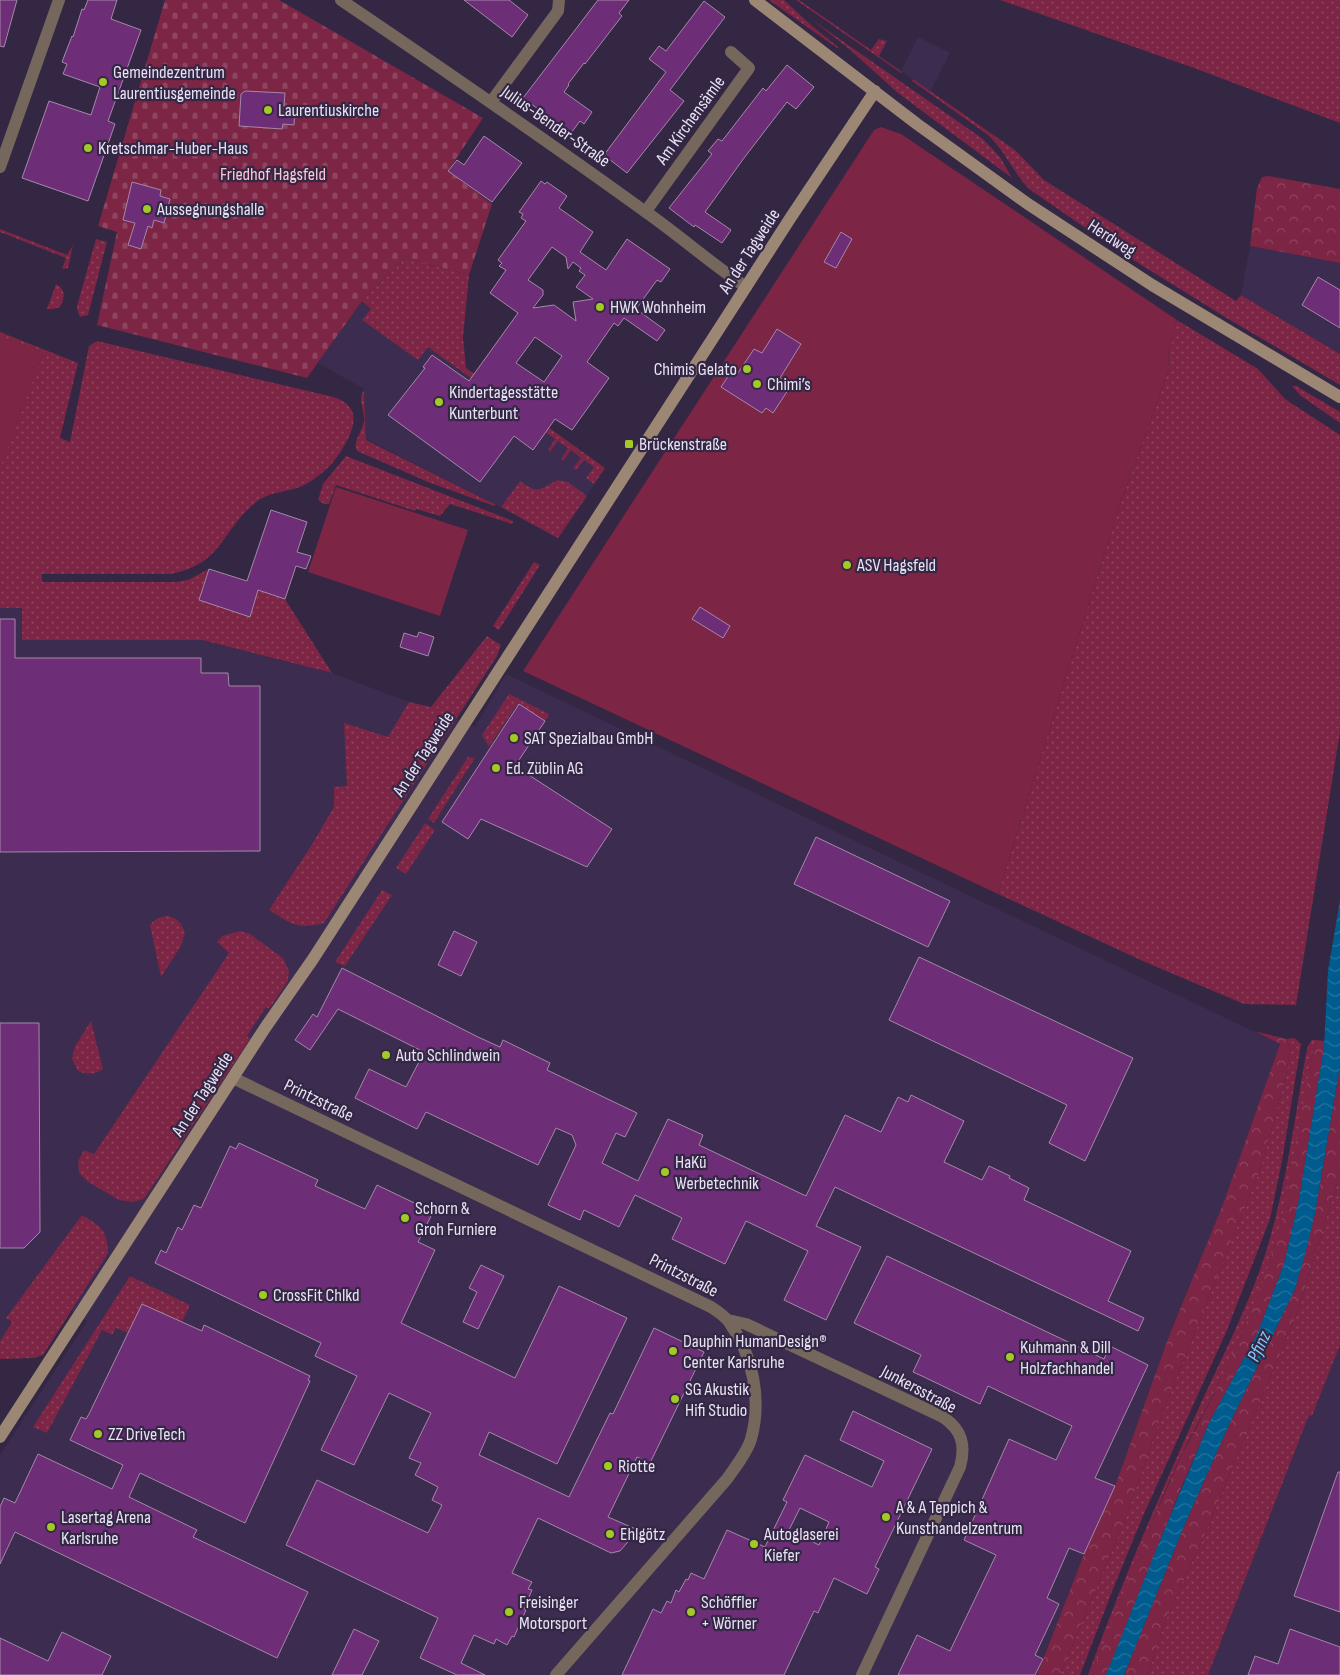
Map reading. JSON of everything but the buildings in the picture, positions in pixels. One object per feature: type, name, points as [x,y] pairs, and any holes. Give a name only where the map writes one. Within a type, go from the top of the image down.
[{"type":"main road","points":[[755,0],[876,91]]},
{"type":"main road","name":"An der Tagweide","points":[[0,1437],[313,958],[746,287],[876,91]]},
{"type":"main road","name":"Herdweg","points":[[876,91],[917,124],[1036,209],[1152,285],[1340,397]]},
{"type":"street","points":[[0,167],[58,0]]},
{"type":"street","name":"Julius-Bender-Straße","points":[[341,0],[492,102],[646,211],[718,268],[746,287]]},
{"type":"street","points":[[492,102],[558,11],[559,0]]},
{"type":"street","name":"Am Kirchensämle","points":[[646,211],[749,68],[731,52]]},
{"type":"street","name":"Printzstraße","points":[[233,1078],[711,1306],[728,1320],[746,1351],[754,1383],[756,1411],[750,1441],[727,1479],[556,1675]]},
{"type":"street","name":"Junkersstraße","points":[[728,1320],[746,1324],[943,1417],[952,1423],[962,1440],[964,1452],[960,1467],[862,1675]]},
{"type":"shaded area","points":[[918,37],[950,53],[930,92],[901,71]]},
{"type":"shaded area","points":[[1250,246],[1340,263],[1340,354],[1241,295]]},
{"type":"shaded area","name":"Kindertagesstätte Kunterbunt","points":[[405,258],[469,275],[463,337],[466,368],[605,468],[558,539],[500,507],[366,439],[364,389],[318,363],[362,301]]},
{"type":"shaded area","points":[[0,608],[22,608],[23,640],[202,640],[332,673],[409,702],[430,707],[475,727],[506,674],[1280,1044],[1223,1204],[1169,1336],[1115,1486],[1084,1554],[1037,1675],[0,1675],[0,1455],[87,1321],[31,1285],[7,1319],[12,1322],[0,1341]]},
{"type":"shaded area","points":[[1340,1345],[1340,1675],[1208,1675],[1309,1415],[1312,1415]]},
{"type":"green space","name":"Friedhof Hagsfeld","points":[[165,0],[279,0],[483,118],[448,171],[492,204],[469,275],[405,258],[362,301],[307,378],[97,325],[117,232],[98,226]]},
{"type":"green space","points":[[769,0],[784,0],[838,47],[837,48]]},
{"type":"green space","points":[[796,0],[799,0],[871,50],[879,39],[887,41],[879,56],[902,72],[901,73]]},
{"type":"green space","points":[[1000,0],[1340,0],[1340,123],[1194,68]]},
{"type":"green space","points":[[811,19],[983,139],[1000,157],[1012,178],[898,93],[848,48]]},
{"type":"green space","points":[[913,79],[1015,150],[1044,180],[1236,301],[1241,295],[1340,354],[1340,385],[1119,251],[1029,189],[988,135],[912,81]]},
{"type":"green space","name":"ASV Hagsfeld","points":[[881,127],[901,134],[1177,320],[1171,340],[1173,341],[1169,347],[1168,372],[1118,510],[998,894],[523,671],[874,130]]},
{"type":"green space","points":[[1269,176],[1340,189],[1340,263],[1250,246],[1257,188],[1262,177]]},
{"type":"green space","points":[[0,229],[67,255],[73,245],[68,268],[62,269],[66,258],[0,232]]},
{"type":"green space","points":[[96,239],[107,242],[88,315],[80,317],[77,306]]},
{"type":"green space","points":[[405,258],[469,275],[463,337],[466,368],[605,468],[594,484],[586,478],[594,467],[584,460],[576,470],[573,468],[581,458],[571,450],[563,461],[561,459],[568,448],[558,441],[550,452],[548,450],[555,439],[428,347],[418,360],[362,320],[371,309],[362,301]]},
{"type":"green space","points":[[56,284],[63,291],[63,300],[60,307],[47,309]]},
{"type":"green space","points":[[1177,320],[1258,369],[1285,399],[1340,435],[1340,732],[1296,1005],[1244,1004],[1145,962],[998,894],[1118,510],[1168,372],[1169,346]]},
{"type":"green space","points":[[0,332],[78,363],[60,438],[70,442],[89,346],[97,341],[333,397],[349,406],[353,415],[352,429],[346,443],[331,464],[308,483],[295,489],[267,496],[255,503],[212,554],[202,562],[171,574],[42,574],[42,582],[177,582],[188,580],[209,569],[199,600],[250,616],[258,590],[285,599],[332,673],[202,640],[22,640],[22,608],[0,608]]},
{"type":"green space","points":[[0,337],[44,352],[0,468]]},
{"type":"green space","points":[[1292,386],[1296,386],[1340,412],[1340,423],[1301,396]]},
{"type":"green space","points":[[364,390],[366,440],[496,505],[494,506],[428,482],[357,451],[356,444],[364,421],[361,397]]},
{"type":"green space","points":[[346,456],[513,521],[512,524],[450,504],[440,516],[416,509],[415,511],[336,485],[329,504],[324,504],[318,500],[323,484]]},
{"type":"green space","points":[[558,480],[568,482],[587,496],[558,538],[501,507],[520,481],[532,488],[540,489]]},
{"type":"green space","points":[[336,487],[468,530],[440,616],[308,572]]},
{"type":"green space","points":[[534,562],[540,565],[499,630],[493,626]]},
{"type":"green space","points":[[487,636],[501,645],[497,656],[324,923],[300,926],[283,919],[269,910],[334,807],[334,787],[347,786],[344,723],[388,737],[409,702],[431,707]]},
{"type":"green space","points":[[509,694],[549,714],[544,724],[516,706],[489,747],[482,735]]},
{"type":"green space","points":[[468,757],[475,758],[434,823],[428,819]]},
{"type":"green space","points":[[425,823],[435,830],[406,874],[396,868]]},
{"type":"green space","points":[[382,890],[392,895],[345,966],[335,962]]},
{"type":"green space","points":[[167,916],[179,921],[185,933],[181,946],[161,977],[150,925],[157,919]]},
{"type":"green space","points":[[240,931],[250,934],[283,958],[289,971],[288,981],[269,1009],[266,1007],[247,1036],[250,1039],[144,1199],[133,1202],[119,1200],[88,1182],[79,1173],[78,1161],[84,1150],[94,1154],[229,953],[217,942],[222,936]]},
{"type":"green space","points":[[91,1021],[103,1069],[87,1074],[78,1071],[72,1059],[75,1046]]},
{"type":"green space","points":[[1254,1031],[1287,1039],[1290,1050],[1286,1077],[1260,1170],[1164,1409],[1124,1522],[1060,1675],[1037,1675],[1084,1554],[1115,1486],[1169,1336],[1223,1204],[1280,1044]]},
{"type":"green space","points":[[1294,1038],[1301,1044],[1282,1161],[1270,1219],[1227,1330],[1143,1516],[1080,1675],[1060,1675],[1124,1522],[1164,1409],[1260,1170],[1286,1077],[1290,1050],[1287,1039]]},
{"type":"green space","points":[[1312,1040],[1316,1040],[1290,1186],[1269,1265],[1234,1351],[1183,1451],[1145,1539],[1091,1675],[1088,1675],[1151,1517],[1241,1317],[1266,1252],[1279,1205],[1289,1157],[1305,1059],[1308,1046]]},
{"type":"green space","points":[[1316,1040],[1324,1041],[1324,1047],[1299,1199],[1284,1264],[1258,1332],[1209,1423],[1106,1675],[1091,1675],[1143,1543],[1181,1456],[1211,1400],[1246,1324],[1269,1265],[1282,1218]]},
{"type":"green space","points":[[1340,1066],[1340,1174],[1298,1311],[1207,1529],[1164,1624],[1148,1675],[1124,1675],[1184,1526],[1228,1427],[1295,1289],[1315,1213]]},
{"type":"green space","points":[[1340,1174],[1340,1345],[1312,1416],[1309,1415],[1208,1675],[1148,1675],[1164,1624],[1207,1529],[1298,1311]]},
{"type":"green space","points":[[82,1215],[94,1222],[105,1234],[108,1253],[43,1355],[34,1358],[0,1359],[0,1341],[12,1322],[6,1318]]},
{"type":"green space","points":[[130,1276],[190,1305],[182,1322],[142,1304],[128,1333],[116,1328],[112,1335],[102,1330],[47,1433],[33,1427]]},
{"type":"water","name":"Pfinz","points":[[1340,900],[1340,1066],[1315,1213],[1295,1289],[1228,1427],[1184,1526],[1124,1675],[1106,1675],[1209,1423],[1258,1332],[1284,1264],[1299,1199],[1324,1047],[1328,971]]},
{"type":"place","name":"Gemeindezentrum Laurentiusgemeinde","points":[[103,82]]},
{"type":"place","name":"Laurentiuskirche","points":[[268,110]]},
{"type":"place","name":"Kretschmar-Huber-Haus","points":[[88,148]]},
{"type":"place","name":"Aussegnungshalle","points":[[147,209]]},
{"type":"place","name":"HWK Wohnheim","points":[[600,307]]},
{"type":"place","name":"Chimis Gelato","points":[[747,369]]},
{"type":"place","name":"Chimi’s","points":[[757,384]]},
{"type":"place","name":"Kindertagesstätte Kunterbunt","points":[[439,402]]},
{"type":"place","name":"Brückenstraße","points":[[629,444]]},
{"type":"place","name":"ASV Hagsfeld","points":[[847,565]]},
{"type":"place","name":"SAT Spezialbau GmbH","points":[[514,738]]},
{"type":"place","name":"Ed. Züblin AG","points":[[496,768]]},
{"type":"place","name":"Auto Schlindwein","points":[[386,1055]]},
{"type":"place","name":"HaKü Werbetechnik","points":[[665,1172]]},
{"type":"place","name":"Schorn & Groh Furniere","points":[[405,1218]]},
{"type":"place","name":"CrossFit Chlkd","points":[[263,1295]]},
{"type":"place","name":"Dauphin HumanDesign® Center Karlsruhe","points":[[673,1351]]},
{"type":"place","name":"Kuhmann & Dill Holzfachhandel","points":[[1010,1357]]},
{"type":"place","name":"SG Akustik Hifi Studio","points":[[675,1399]]},
{"type":"place","name":"ZZ DriveTech","points":[[98,1434]]},
{"type":"place","name":"Riotte","points":[[608,1466]]},
{"type":"place","name":"A & A Teppich & Kunsthandelzentrum","points":[[886,1517]]},
{"type":"place","name":"Lasertag Arena Karlsruhe","points":[[51,1527]]},
{"type":"place","name":"Ehlgötz","points":[[610,1534]]},
{"type":"place","name":"Autoglaserei Kiefer","points":[[754,1544]]},
{"type":"place","name":"Freisinger Motorsport","points":[[509,1612]]},
{"type":"place","name":"Schöffler + Wörner","points":[[691,1612]]}]
